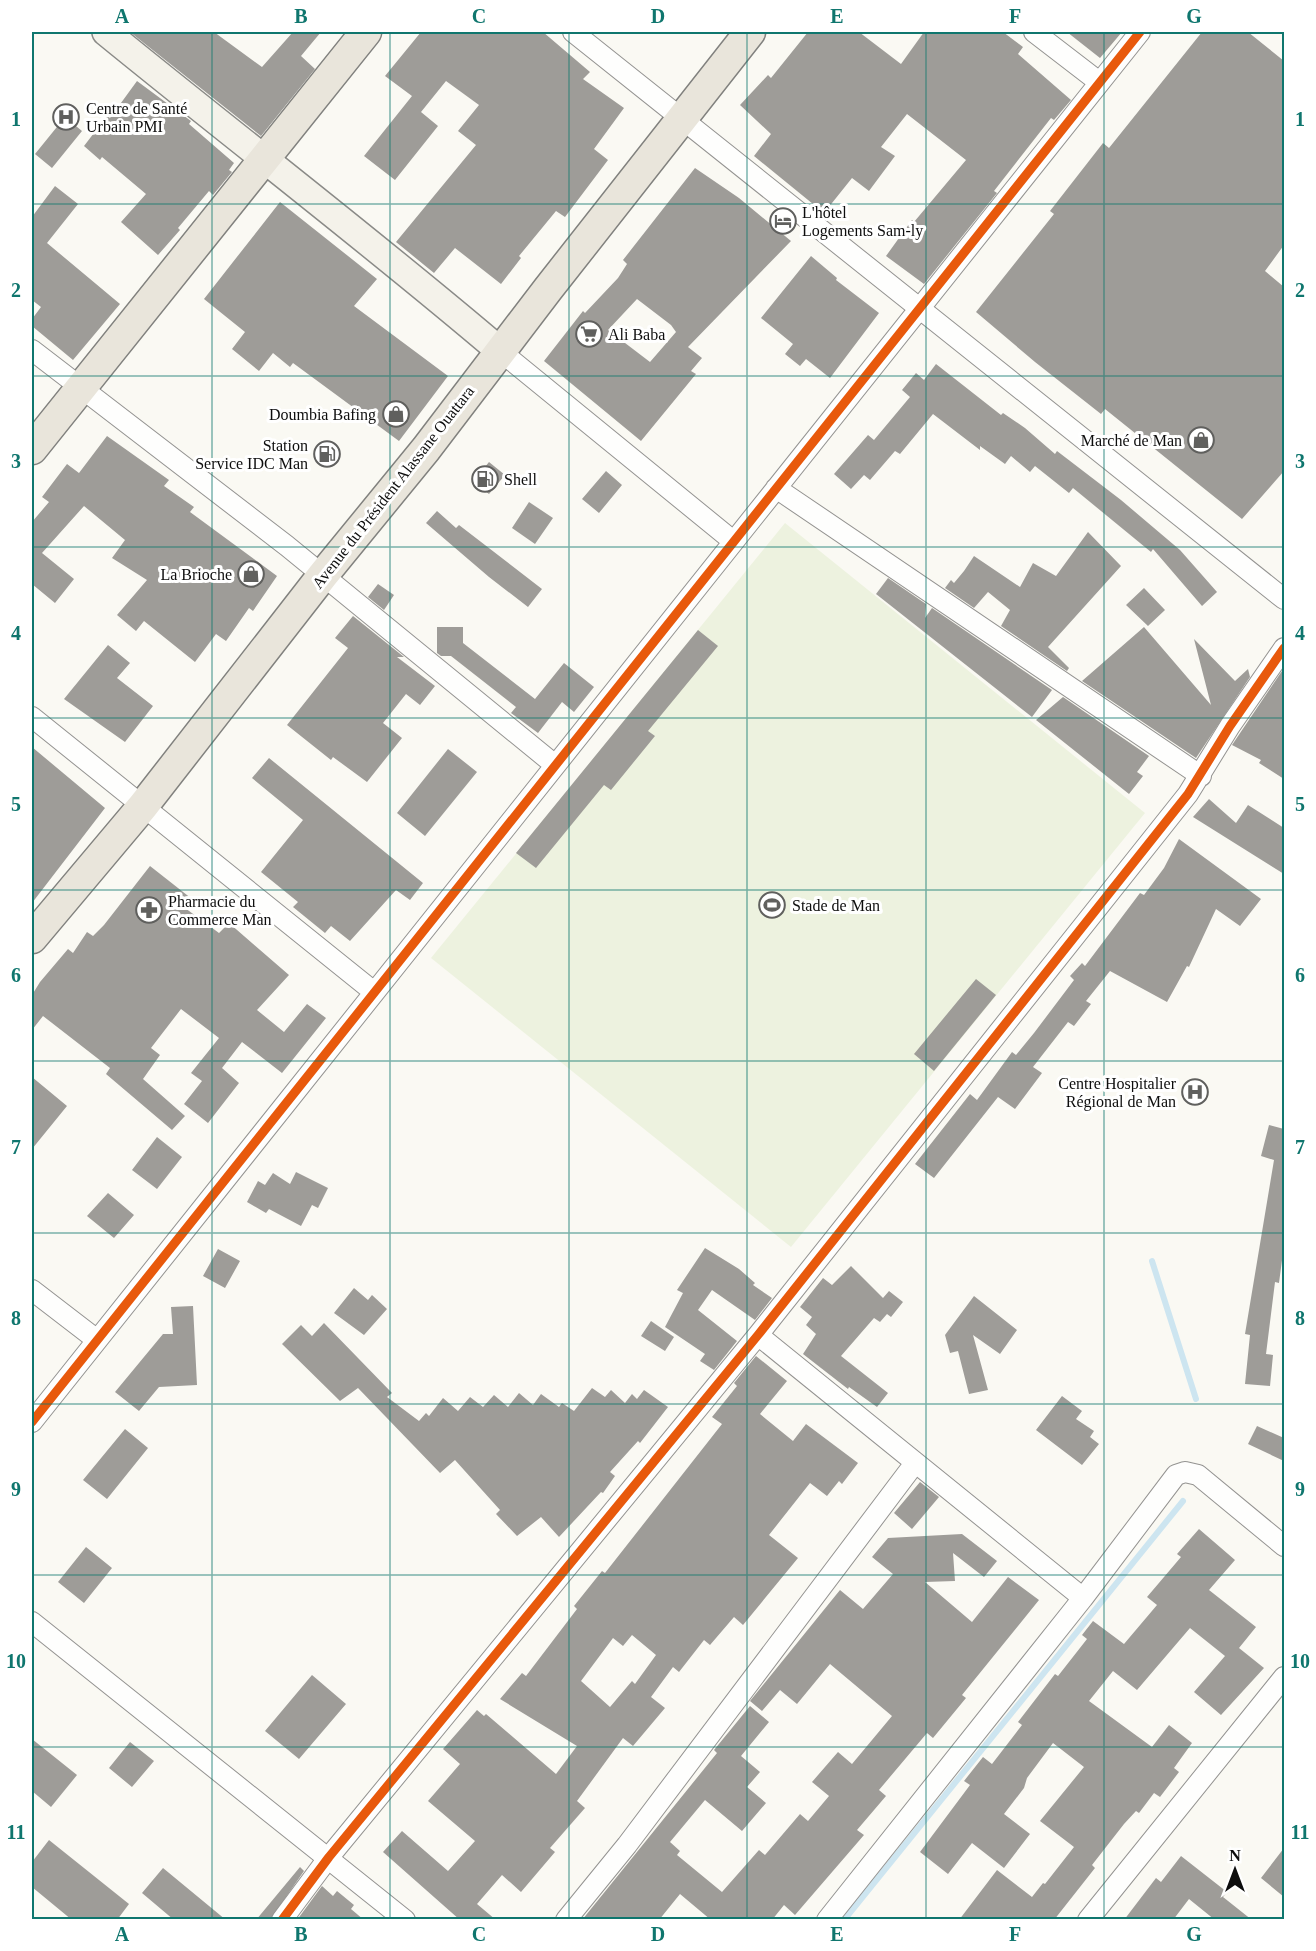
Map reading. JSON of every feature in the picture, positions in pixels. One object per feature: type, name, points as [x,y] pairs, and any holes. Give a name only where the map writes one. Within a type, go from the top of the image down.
[{"type":"main road","points":[[106,32],[263,160],[315,197],[500,351]]},
{"type":"main road","points":[[32,449],[366,32]]},
{"type":"main road","name":"Avenue du Président Alassane Ouattara","points":[[32,938],[142,806],[323,574],[426,449],[681,117],[750,32]]},
{"type":"street","points":[[573,32],[1284,598]]},
{"type":"street","points":[[1034,32],[1099,82]]},
{"type":"street","points":[[32,1422],[1140,32]]},
{"type":"street","points":[[32,350],[79,390],[323,574],[555,765]]},
{"type":"street","points":[[500,351],[733,541]]},
{"type":"street","points":[[776,488],[1201,776]]},
{"type":"street","points":[[282,1920],[329,1857],[758,1335],[1201,776],[1230,726],[1284,648]]},
{"type":"street","points":[[32,717],[374,992]]},
{"type":"street","points":[[32,1290],[97,1340]]},
{"type":"street","points":[[758,1335],[1083,1598]]},
{"type":"street","points":[[566,1920],[627,1845],[915,1463]]},
{"type":"street","points":[[827,1920],[1083,1598],[1176,1475],[1185,1472],[1198,1474],[1284,1546]]},
{"type":"street","points":[[32,1622],[405,1920]]},
{"type":"street","points":[[1088,1920],[1284,1677]]},
{"type":"green space","name":"Stade de Man","points":[[785,523],[1145,813],[791,1247],[431,958]]},
{"type":"building","points":[[130,32],[214,32],[262,67],[293,32],[321,32],[301,56],[315,69],[261,136]]},
{"type":"building","points":[[421,32],[543,32],[590,72],[583,79],[624,108],[594,149],[608,160],[565,217],[556,211],[519,256],[521,258],[501,284],[455,248],[434,273],[396,242],[476,145],[458,131],[479,105],[446,81],[421,112],[438,126],[395,180],[364,156],[412,96],[385,76]]},
{"type":"building","points":[[808,32],[859,32],[901,64],[924,32],[1003,32],[1023,47],[1018,54],[1071,100],[1054,120],[1051,118],[994,191],[997,193],[924,284],[886,256],[912,220],[914,222],[966,160],[907,114],[881,147],[895,156],[869,191],[852,178],[824,213],[754,156],[771,134],[740,105],[768,75],[771,78]]},
{"type":"building","points":[[1067,32],[1122,32],[1100,58]]},
{"type":"building","name":"Marché de Man","points":[[1202,32],[1248,32],[1284,61],[1284,245],[1265,271],[1284,287],[1284,471],[1242,519],[1105,409],[1101,414],[976,312],[1054,214],[1050,211],[1103,143],[1109,148]]},
{"type":"building","points":[[137,81],[191,121],[189,124],[234,163],[229,170],[232,172],[213,195],[209,191],[158,255],[121,222],[146,194],[102,157],[100,160],[84,146],[107,116],[110,118]]},
{"type":"building","points":[[65,117],[82,131],[52,168],[35,154]]},
{"type":"building","points":[[695,168],[739,198],[791,241],[688,347],[702,358],[691,371],[696,374],[641,441],[544,361],[583,311],[585,313],[618,278],[627,264],[623,260]],"holes":[[[637,299],[671,325],[676,332],[650,362],[608,330]]]},
{"type":"building","points":[[55,186],[78,204],[47,243],[120,304],[73,360],[32,326],[32,319],[41,307],[32,300],[32,217]]},
{"type":"building","points":[[280,202],[377,279],[354,306],[448,376],[399,441],[293,363],[290,367],[273,353],[259,371],[232,349],[245,332],[204,299]]},
{"type":"building","points":[[811,256],[837,278],[836,280],[879,313],[830,378],[806,359],[800,366],[785,354],[793,344],[761,318]]},
{"type":"building","points":[[936,364],[1001,415],[1003,413],[1025,428],[1055,454],[1057,451],[1121,500],[1180,550],[1217,592],[1202,606],[1153,549],[1151,552],[1073,488],[1069,493],[1035,466],[1030,472],[1011,456],[1005,464],[980,446],[980,450],[933,414],[900,454],[895,451],[870,480],[864,475],[851,489],[834,474],[868,435],[874,440],[910,397],[902,390],[916,373],[924,380]]},
{"type":"building","points":[[107,436],[169,480],[164,486],[194,507],[190,512],[277,576],[253,611],[249,608],[226,641],[216,634],[195,662],[144,621],[136,631],[117,615],[147,580],[112,558],[125,540],[84,506],[42,553],[74,579],[55,603],[32,584],[32,522],[49,502],[42,497],[67,464],[79,473]]},
{"type":"building","points":[[489,462],[505,475],[489,494],[473,482]]},
{"type":"building","points":[[606,471],[622,485],[599,513],[582,499]]},
{"type":"building","points":[[529,502],[553,518],[535,544],[512,528]]},
{"type":"building","points":[[437,511],[456,528],[459,525],[542,589],[528,607],[426,523]]},
{"type":"building","points":[[1088,532],[1121,566],[1048,647],[1069,668],[1067,671],[1001,626],[1010,610],[988,592],[974,608],[945,588],[951,580],[954,583],[974,556],[1020,587],[1033,563],[1056,576]]},
{"type":"building","points":[[888,578],[926,604],[925,618],[932,608],[1052,690],[1032,717],[876,594]]},
{"type":"building","points":[[378,584],[394,595],[384,610],[368,597]]},
{"type":"building","points":[[1144,588],[1165,610],[1148,626],[1126,605]]},
{"type":"building","points":[[353,616],[404,657],[397,657],[435,686],[420,705],[406,694],[383,723],[402,738],[367,782],[333,757],[331,760],[287,725],[348,648],[335,638]]},
{"type":"building","points":[[437,627],[463,627],[463,643],[535,699],[564,663],[594,687],[574,712],[562,702],[538,733],[511,713],[516,707],[451,656],[441,656],[437,653]]},
{"type":"building","points":[[1144,627],[1211,705],[1194,639],[1235,681],[1248,669],[1250,677],[1196,758],[1082,681]]},
{"type":"building","points":[[698,630],[718,646],[648,731],[655,736],[611,790],[604,785],[536,868],[516,853]]},
{"type":"building","points":[[108,645],[130,663],[117,678],[153,706],[125,742],[64,699]]},
{"type":"building","points":[[1284,668],[1284,779],[1259,763],[1261,760],[1232,745]]},
{"type":"building","points":[[1063,697],[1149,756],[1137,772],[1143,776],[1129,794],[1036,720]]},
{"type":"building","points":[[32,747],[105,808],[32,903]]},
{"type":"building","points":[[448,749],[477,772],[425,836],[397,813]]},
{"type":"building","points":[[269,758],[423,883],[410,900],[396,890],[350,941],[331,926],[325,933],[293,907],[298,902],[261,872],[303,820],[252,778]]},
{"type":"building","points":[[1209,799],[1236,823],[1248,805],[1284,828],[1284,874],[1193,817]]},
{"type":"building","points":[[1179,839],[1261,899],[1240,926],[1216,909],[1189,967],[1187,966],[1167,1002],[1110,971],[1086,1001],[1091,1004],[1074,1026],[1068,1022],[1033,1067],[1042,1073],[1015,1109],[998,1097],[934,1178],[915,1164],[970,1094],[977,1100],[1012,1052],[1016,1055],[1034,1033],[1074,980],[1070,976],[1082,963],[1085,966],[1140,893],[1144,895],[1164,868]]},
{"type":"building","points":[[150,866],[192,899],[185,908],[219,933],[229,923],[289,975],[257,1010],[284,1032],[307,1004],[326,1018],[282,1073],[242,1042],[222,1068],[239,1083],[208,1123],[184,1104],[202,1081],[191,1073],[219,1038],[181,1009],[151,1048],[160,1055],[143,1079],[185,1116],[172,1130],[106,1074],[110,1068],[43,1016],[32,1030],[32,995],[40,982],[68,949],[73,953],[87,932],[93,936],[104,925]]},
{"type":"building","points":[[976,979],[996,995],[934,1071],[914,1054]]},
{"type":"building","points":[[32,1077],[67,1106],[32,1149]]},
{"type":"building","points":[[1269,1125],[1284,1129],[1284,1245],[1279,1283],[1275,1282],[1266,1354],[1273,1355],[1270,1386],[1245,1384],[1250,1335],[1245,1334],[1274,1160],[1261,1156]]},
{"type":"building","points":[[157,1137],[182,1157],[157,1189],[132,1170]]},
{"type":"building","points":[[296,1172],[328,1188],[318,1208],[312,1205],[301,1226],[269,1209],[266,1213],[247,1202],[258,1181],[265,1185],[273,1173],[290,1184]]},
{"type":"building","points":[[108,1193],[134,1215],[114,1238],[87,1216]]},
{"type":"building","points":[[705,1248],[739,1269],[755,1283],[753,1285],[772,1298],[755,1320],[712,1290],[698,1310],[737,1341],[714,1370],[700,1361],[705,1354],[665,1327],[683,1293],[677,1290]]},
{"type":"building","points":[[218,1249],[240,1261],[225,1288],[203,1276]]},
{"type":"building","points":[[851,1266],[883,1298],[889,1291],[903,1302],[891,1317],[887,1314],[880,1322],[874,1318],[841,1356],[888,1393],[877,1407],[849,1387],[848,1389],[803,1354],[816,1334],[806,1325],[812,1317],[800,1307],[823,1278],[832,1285]]},
{"type":"building","points":[[354,1288],[368,1300],[372,1295],[387,1309],[364,1335],[334,1313]]},
{"type":"building","points":[[974,1296],[1017,1330],[1000,1354],[973,1335],[988,1390],[969,1394],[958,1351],[950,1353],[945,1335]]},
{"type":"building","points":[[193,1306],[197,1385],[159,1387],[139,1411],[115,1392],[163,1334],[173,1334],[171,1307]]},
{"type":"building","points":[[651,1321],[674,1337],[665,1351],[641,1336]]},
{"type":"building","points":[[324,1323],[392,1393],[387,1397],[419,1421],[426,1413],[429,1416],[443,1398],[458,1411],[470,1397],[483,1407],[494,1395],[508,1407],[519,1393],[533,1405],[541,1394],[559,1407],[562,1403],[574,1411],[592,1388],[605,1397],[611,1390],[625,1403],[632,1394],[637,1399],[644,1390],[668,1407],[640,1443],[638,1441],[610,1472],[615,1476],[603,1493],[601,1492],[559,1537],[541,1517],[517,1536],[496,1514],[500,1510],[455,1460],[440,1473],[358,1388],[340,1401],[282,1344],[301,1325],[312,1336]]},
{"type":"building","points":[[756,1356],[787,1381],[760,1414],[793,1441],[806,1424],[858,1463],[842,1484],[839,1481],[827,1496],[810,1483],[769,1535],[798,1558],[743,1625],[734,1617],[710,1645],[704,1640],[679,1672],[673,1667],[651,1697],[665,1708],[633,1746],[623,1738],[577,1801],[585,1808],[550,1848],[555,1852],[521,1892],[502,1875],[477,1904],[496,1920],[460,1920],[383,1852],[402,1831],[448,1871],[475,1841],[428,1801],[460,1764],[443,1749],[477,1710],[484,1716],[486,1714],[556,1774],[577,1746],[500,1699],[522,1673],[526,1676],[577,1609],[574,1606],[602,1571],[605,1573],[722,1424],[712,1417],[737,1386],[734,1383]],"holes":[[[632,1635],[656,1655],[635,1684],[632,1681],[610,1707],[581,1681],[613,1638],[623,1646]]]},
{"type":"building","points":[[1062,1396],[1082,1411],[1076,1419],[1094,1431],[1090,1437],[1099,1444],[1082,1465],[1036,1430]]},
{"type":"building","points":[[1257,1426],[1284,1438],[1284,1461],[1248,1444]]},
{"type":"building","points":[[125,1429],[148,1448],[107,1499],[83,1480]]},
{"type":"building","points":[[920,1482],[939,1497],[912,1529],[894,1513]]},
{"type":"building","points":[[1199,1529],[1235,1560],[1209,1590],[1256,1627],[1239,1648],[1264,1668],[1221,1715],[1194,1692],[1225,1656],[1190,1628],[1137,1690],[1113,1671],[1089,1701],[1152,1747],[1169,1725],[1192,1743],[1174,1768],[1179,1772],[1160,1797],[1154,1793],[1139,1813],[1136,1811],[1124,1824],[1092,1865],[1095,1868],[1054,1920],[959,1920],[997,1870],[1032,1897],[1043,1883],[1045,1884],[1074,1847],[1040,1821],[1084,1767],[1053,1743],[1004,1814],[1030,1834],[1004,1868],[972,1843],[948,1874],[920,1852],[970,1785],[964,1781],[983,1757],[992,1764],[1022,1725],[1018,1722],[1055,1674],[1058,1676],[1087,1639],[1082,1635],[1093,1621],[1124,1644],[1157,1605],[1147,1597],[1181,1557],[1177,1554]]},
{"type":"building","points":[[962,1534],[997,1561],[984,1577],[953,1553],[955,1581],[925,1582],[972,1622],[1008,1577],[1039,1600],[962,1695],[966,1698],[933,1738],[927,1733],[879,1790],[886,1796],[857,1830],[864,1835],[795,1915],[784,1905],[772,1920],[711,1920],[680,1894],[659,1920],[582,1920],[717,1753],[714,1750],[750,1706],[769,1722],[741,1756],[760,1772],[747,1787],[766,1803],[742,1831],[705,1800],[670,1842],[680,1851],[677,1855],[722,1892],[759,1850],[765,1855],[800,1814],[808,1821],[829,1796],[812,1782],[838,1752],[852,1764],[892,1716],[830,1664],[797,1704],[780,1690],[762,1711],[750,1701],[840,1590],[863,1609],[893,1574],[872,1557],[888,1538]]},
{"type":"building","points":[[86,1547],[112,1568],[84,1603],[58,1582]]},
{"type":"building","points":[[312,1675],[346,1704],[299,1759],[265,1731]]},
{"type":"building","points":[[32,1739],[77,1775],[51,1807],[32,1791]]},
{"type":"building","points":[[130,1742],[154,1761],[132,1787],[109,1768]]},
{"type":"building","points":[[49,1840],[129,1904],[117,1920],[72,1920],[32,1887],[32,1862]]},
{"type":"building","points":[[1284,1848],[1284,1897],[1261,1878]]},
{"type":"building","points":[[1181,1856],[1227,1892],[1223,1897],[1252,1920],[1215,1920],[1189,1899],[1173,1920],[1124,1920],[1156,1878],[1161,1882]]},
{"type":"building","points":[[300,1867],[304,1871],[270,1920],[256,1920]]},
{"type":"building","points":[[163,1868],[226,1920],[174,1920],[142,1893]]},
{"type":"building","points":[[322,1886],[333,1896],[337,1891],[354,1905],[351,1909],[364,1920],[297,1920]]},
{"type":"waterway","points":[[1152,1261],[1196,1399]]},
{"type":"waterway","points":[[844,1920],[1183,1501]]},
{"type":"cycle path","points":[[32,1422],[1140,32]]},
{"type":"cycle path","points":[[282,1920],[329,1857],[758,1335],[1188,794],[1230,726],[1284,648]]},
{"type":"place","name":"Centre de Santé Urbain PMI","points":[[66,117]]},
{"type":"place","name":"L'hôtel Logements Sam-ly","points":[[783,221]]},
{"type":"place","name":"Ali Baba","points":[[589,334]]},
{"type":"place","name":"Doumbia Bafing","points":[[396,414]]},
{"type":"place","name":"Marché de Man","points":[[1201,440]]},
{"type":"place","name":"Station Service IDC Man","points":[[327,454]]},
{"type":"place","name":"Shell","points":[[485,479]]},
{"type":"place","name":"La Brioche","points":[[251,574]]},
{"type":"place","name":"Stade de Man","points":[[772,905]]},
{"type":"place","name":"Pharmacie du Commerce Man","points":[[149,910]]},
{"type":"place","name":"Centre Hospitalier Régional de Man","points":[[1195,1092]]}]
